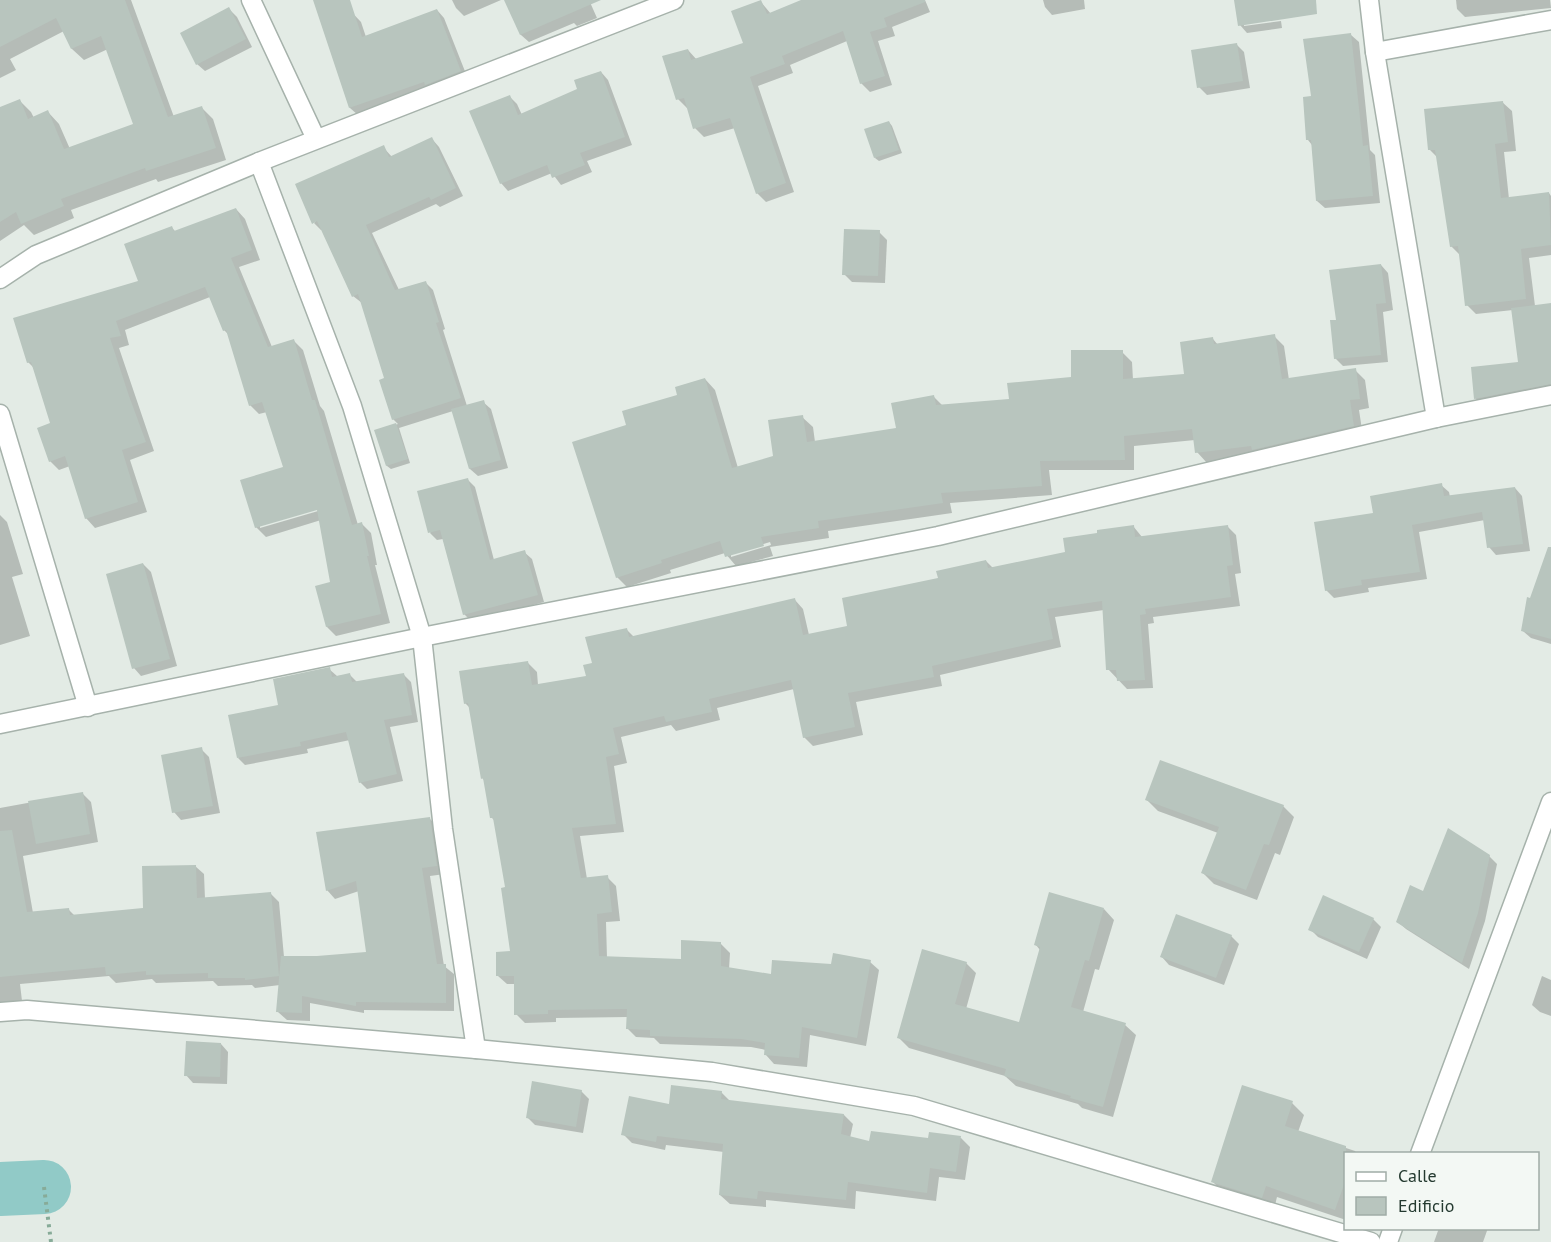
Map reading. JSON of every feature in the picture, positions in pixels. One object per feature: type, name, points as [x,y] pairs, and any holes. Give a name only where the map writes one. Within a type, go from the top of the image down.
[{"type":"street","points":[[251,0],[316,139]]},
{"type":"street","points":[[0,279],[36,255],[259,162],[674,0]]},
{"type":"street","points":[[1369,0],[1375,52],[1436,418]]},
{"type":"street","points":[[1375,52],[1551,20]]},
{"type":"street","points":[[259,162],[352,406],[422,637],[443,829],[476,1049]]},
{"type":"street","points":[[0,724],[422,637],[938,536],[1436,418],[1551,395]]},
{"type":"street","points":[[0,414],[88,707]]},
{"type":"street","points":[[1421,1152],[1551,802]]},
{"type":"street","points":[[0,1012],[27,1010],[711,1072],[914,1106],[1371,1242]]},
{"type":"path","points":[[44,1187],[51,1242]]},
{"type":"building","points":[[0,0],[125,0],[168,117],[202,106],[216,148],[146,171],[145,168],[61,199],[64,206],[21,224],[16,212],[0,222],[0,107],[20,99],[28,119],[48,110],[64,149],[133,124],[101,36],[71,49],[56,18],[0,47]]},
{"type":"building","points":[[313,0],[350,0],[362,37],[437,9],[461,71],[425,85],[424,82],[349,108]]},
{"type":"building","points":[[504,0],[601,0],[520,35]]},
{"type":"building","points":[[761,0],[767,14],[801,0],[925,0],[925,2],[884,18],[887,27],[870,32],[885,76],[860,84],[843,31],[782,56],[785,64],[750,77],[786,183],[756,194],[730,118],[693,129],[684,98],[676,100],[662,56],[688,49],[691,60],[743,43],[731,11]]},
{"type":"building","points":[[1234,0],[1316,0],[1317,14],[1238,26]]},
{"type":"building","points":[[229,7],[246,39],[196,65],[180,33]]},
{"type":"building","points":[[1351,33],[1363,146],[1368,145],[1373,196],[1316,201],[1311,140],[1306,140],[1303,97],[1311,96],[1303,39]]},
{"type":"building","points":[[1237,43],[1243,81],[1197,88],[1191,50]]},
{"type":"building","points":[[601,71],[625,137],[580,153],[585,165],[552,178],[547,165],[500,184],[469,111],[510,95],[518,115],[577,89],[574,80]]},
{"type":"building","points":[[1503,101],[1508,142],[1495,144],[1501,198],[1549,192],[1551,245],[1521,249],[1526,299],[1465,306],[1458,246],[1450,247],[1435,150],[1428,150],[1424,109]]},
{"type":"building","points":[[889,121],[899,150],[874,158],[864,129]]},
{"type":"building","points":[[432,137],[456,188],[431,200],[429,197],[366,225],[395,290],[426,281],[439,322],[436,323],[461,398],[392,420],[379,380],[384,378],[358,294],[352,297],[317,221],[312,224],[295,184],[384,145],[389,157]]},
{"type":"building","points":[[236,208],[252,250],[231,258],[268,347],[294,339],[312,400],[315,400],[352,525],[362,522],[369,556],[367,556],[381,614],[326,627],[315,586],[330,582],[317,510],[255,528],[240,480],[283,467],[262,402],[249,406],[226,330],[223,331],[205,287],[116,321],[121,336],[110,338],[146,442],[122,450],[138,502],[85,519],[65,456],[49,462],[37,428],[50,423],[31,362],[27,363],[13,318],[138,281],[124,244],[172,226],[174,231]]},
{"type":"building","points":[[844,229],[880,230],[878,276],[842,275]]},
{"type":"building","points":[[1381,264],[1386,303],[1376,304],[1381,355],[1334,359],[1330,320],[1336,320],[1329,270]]},
{"type":"building","points":[[1551,303],[1551,384],[1474,399],[1471,367],[1518,362],[1511,308]]},
{"type":"building","points":[[1275,334],[1282,379],[1356,368],[1360,399],[1350,400],[1354,426],[1252,450],[1251,446],[1195,453],[1192,429],[1124,436],[1125,460],[1040,461],[1042,486],[941,493],[943,503],[818,521],[819,528],[761,537],[764,546],[725,557],[720,541],[661,560],[662,563],[616,578],[572,442],[626,425],[622,411],[677,395],[675,387],[705,378],[732,468],[773,456],[768,420],[803,415],[807,442],[896,428],[891,403],[934,395],[936,405],[1009,399],[1007,383],[1071,377],[1071,350],[1123,350],[1123,379],[1184,374],[1180,342],[1213,337],[1214,344]]},
{"type":"building","points":[[484,400],[501,460],[469,469],[451,409]]},
{"type":"building","points":[[396,423],[408,459],[386,466],[374,430]]},
{"type":"building","points":[[468,478],[490,560],[525,550],[538,595],[463,615],[440,530],[428,533],[417,491]]},
{"type":"building","points":[[1442,483],[1444,496],[1515,487],[1523,544],[1487,548],[1482,512],[1412,525],[1420,572],[1361,580],[1362,585],[1325,591],[1314,522],[1373,513],[1370,496]]},
{"type":"building","points":[[1134,525],[1135,537],[1228,525],[1233,565],[1227,566],[1231,597],[1145,609],[1146,614],[1140,615],[1145,680],[1117,681],[1116,670],[1106,670],[1102,601],[1047,609],[1053,639],[932,666],[934,677],[848,693],[855,727],[803,738],[791,680],[709,699],[712,712],[666,722],[664,716],[613,728],[619,754],[606,757],[616,824],[572,828],[581,878],[608,875],[612,912],[597,914],[599,956],[681,959],[681,940],[721,942],[721,966],[771,974],[772,960],[831,964],[833,953],[871,960],[857,1038],[802,1027],[799,1058],[764,1055],[765,1043],[741,1039],[650,1036],[650,1030],[626,1029],[627,1009],[548,1010],[548,1014],[514,1015],[514,976],[496,976],[496,952],[510,951],[501,888],[505,887],[493,818],[490,818],[468,703],[464,704],[459,671],[528,661],[532,685],[586,676],[583,665],[592,663],[585,637],[627,628],[629,637],[795,598],[803,635],[847,626],[842,598],[938,578],[936,571],[986,560],[988,568],[1065,552],[1063,538]]},
{"type":"building","points":[[1548,547],[1551,547],[1551,639],[1521,631],[1527,597],[1530,598]]},
{"type":"building","points":[[143,563],[170,659],[132,669],[106,574]]},
{"type":"building","points":[[330,667],[332,677],[350,673],[352,682],[404,673],[412,715],[384,720],[397,774],[359,783],[346,732],[300,742],[301,746],[237,758],[228,715],[278,705],[273,679]]},
{"type":"building","points":[[202,747],[213,806],[172,813],[161,755]]},
{"type":"building","points":[[1160,760],[1284,805],[1269,845],[1264,844],[1246,890],[1201,873],[1219,827],[1145,800]]},
{"type":"building","points":[[83,792],[90,834],[36,844],[28,801]]},
{"type":"building","points":[[430,817],[437,866],[422,868],[437,964],[446,964],[446,1003],[356,1002],[356,1006],[302,996],[302,1013],[276,1012],[281,956],[366,952],[356,881],[326,891],[316,832]]},
{"type":"building","points":[[1448,828],[1490,855],[1478,913],[1462,963],[1396,922],[1410,885],[1423,891]]},
{"type":"building","points":[[12,830],[27,912],[69,908],[70,915],[143,908],[142,866],[196,865],[197,898],[271,892],[279,976],[245,980],[245,978],[208,978],[208,973],[146,975],[146,971],[106,975],[105,967],[0,977],[0,831]]},
{"type":"building","points":[[1049,892],[1104,908],[1089,961],[1085,960],[1071,1007],[1126,1023],[1103,1107],[1004,1076],[1006,1069],[897,1038],[922,949],[967,962],[955,1004],[1019,1022],[1040,947],[1034,945]]},
{"type":"building","points":[[1323,895],[1374,918],[1359,952],[1308,930]]},
{"type":"building","points":[[1176,914],[1232,935],[1216,978],[1160,957]]},
{"type":"building","points":[[186,1041],[221,1043],[220,1077],[184,1076]]},
{"type":"building","points":[[532,1081],[582,1090],[576,1127],[526,1118]]},
{"type":"building","points":[[671,1085],[722,1091],[721,1099],[844,1114],[841,1134],[869,1141],[871,1131],[928,1138],[929,1132],[961,1136],[956,1172],[930,1168],[927,1193],[848,1182],[846,1200],[758,1191],[757,1199],[719,1195],[723,1144],[657,1136],[656,1142],[621,1135],[629,1096],[669,1104]]},
{"type":"building","points":[[1242,1085],[1293,1101],[1285,1126],[1346,1146],[1344,1185],[1335,1210],[1266,1186],[1262,1198],[1211,1182]]},
{"type":"waterway","points":[[0,1189],[44,1187]]}]
